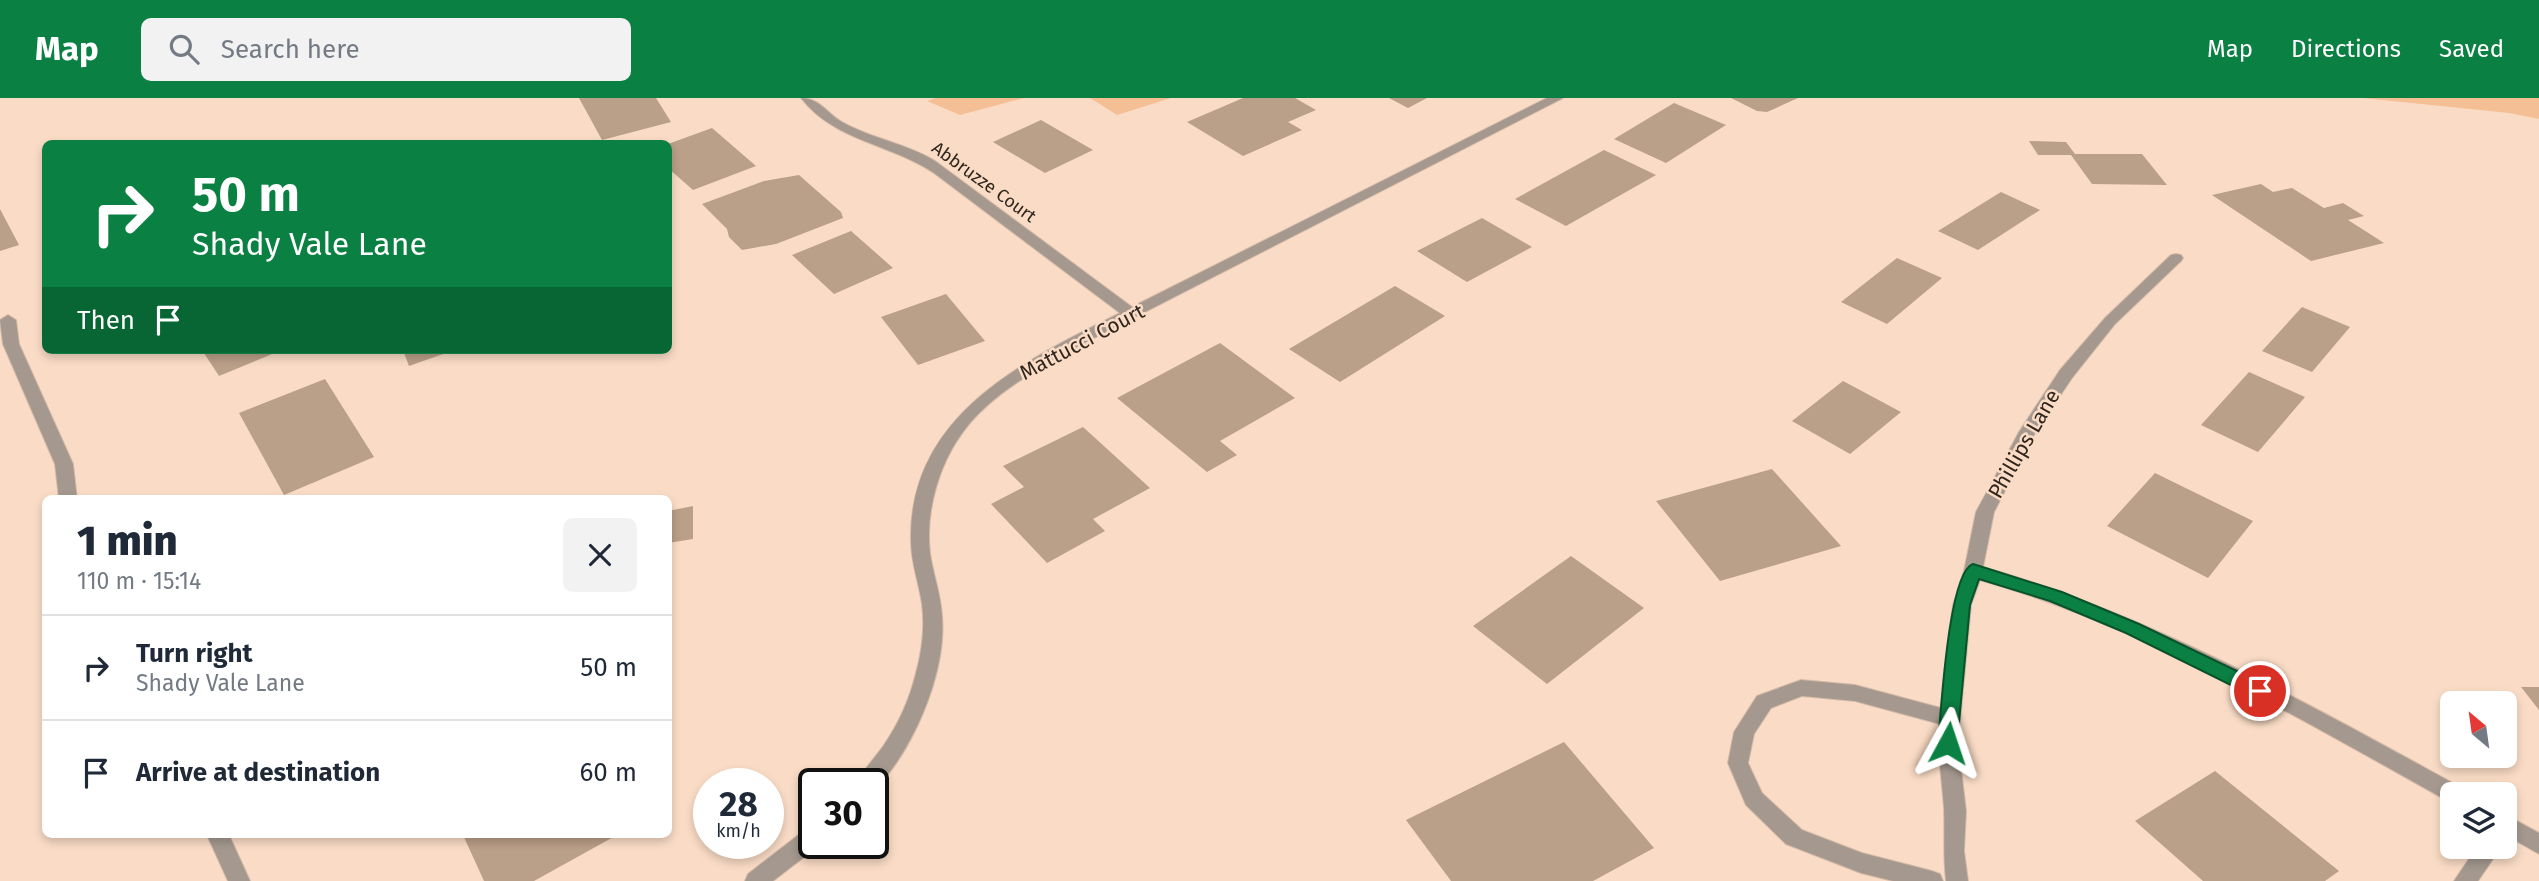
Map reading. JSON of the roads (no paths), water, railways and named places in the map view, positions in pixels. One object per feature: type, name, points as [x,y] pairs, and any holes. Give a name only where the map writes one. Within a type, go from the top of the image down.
[{"type":"street","name":"Abbruzze Court","points":[[807,98],[823,117],[839,126],[904,150],[939,170],[1131,314]]},
{"type":"street","name":"Mattucci Court","points":[[880,768],[896,748],[917,706],[927,667],[933,623],[920,543],[921,514],[947,445],[967,416],[1003,386],[1049,355],[1557,98]]},
{"type":"street","name":"Phillips Lane","points":[[1957,881],[1953,851],[1955,811],[1948,753],[1950,719],[1962,605],[1973,570],[1985,512],[2027,432],[2066,374],[2110,321],[2176,258]]},
{"type":"street","points":[[8,320],[11,344],[64,464],[68,495]]},
{"type":"street","points":[[1973,570],[2056,597],[2133,628],[2279,700],[2440,786]]},
{"type":"street","points":[[1932,881],[1861,863],[1794,837],[1754,799],[1738,763],[1744,732],[1764,702],[1801,688],[1855,693],[1950,719]]},
{"type":"street","points":[[2517,831],[2539,844]]},
{"type":"street","points":[[219,838],[239,881]]},
{"type":"street","points":[[756,881],[798,848]]},
{"type":"street","points":[[2465,881],[2481,859]]}]
